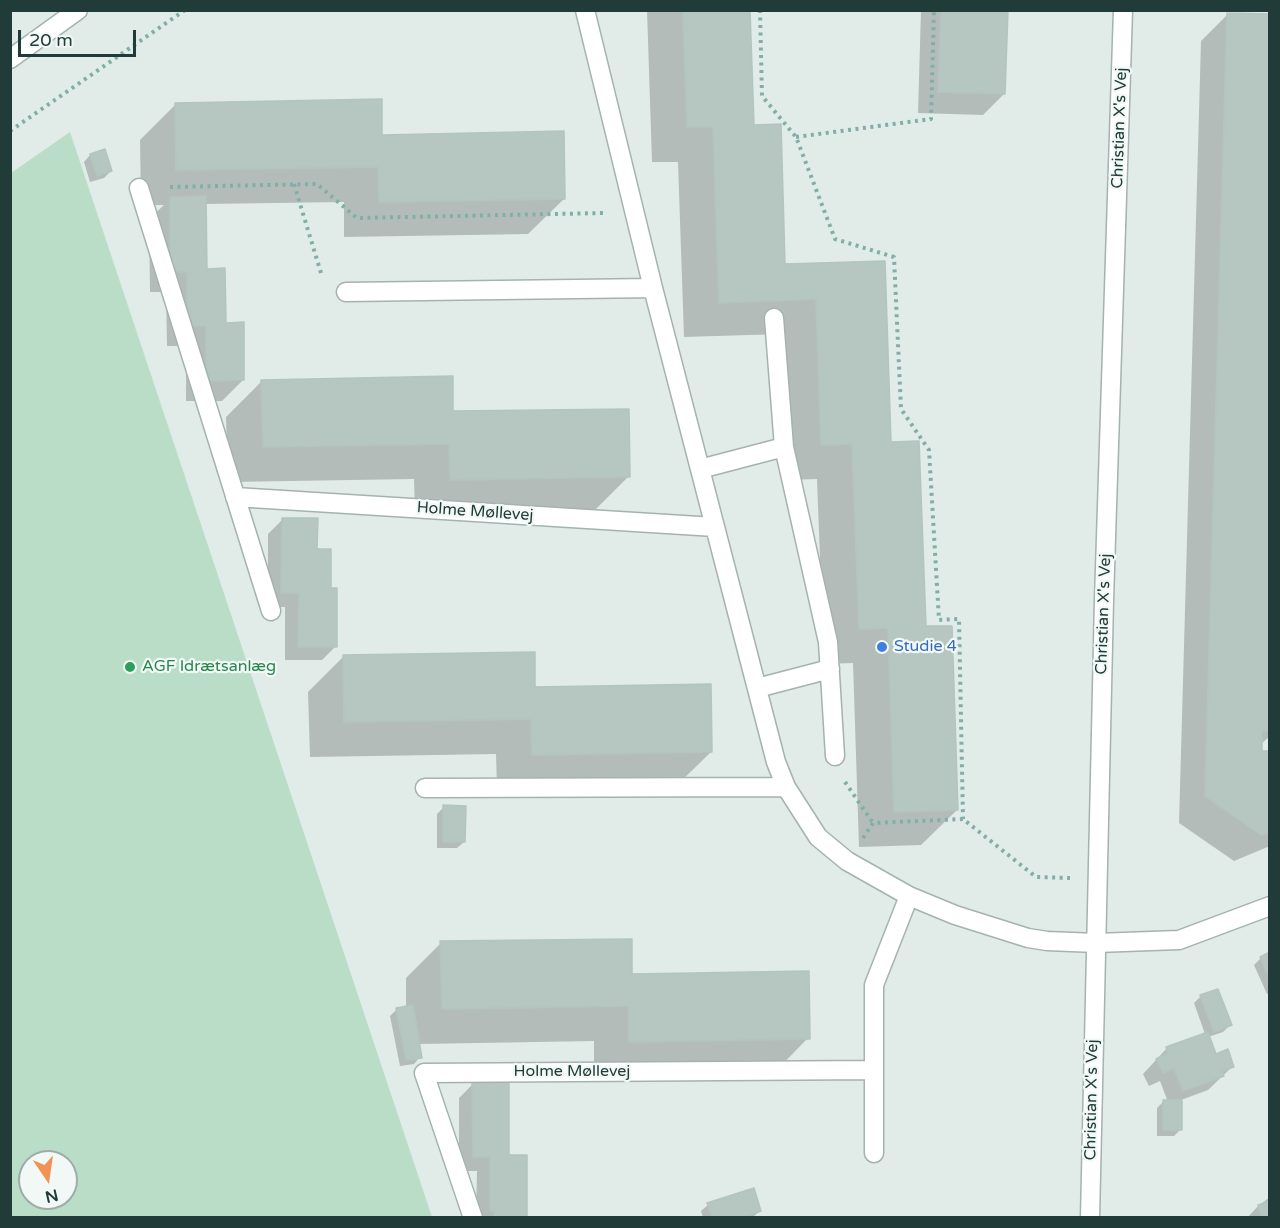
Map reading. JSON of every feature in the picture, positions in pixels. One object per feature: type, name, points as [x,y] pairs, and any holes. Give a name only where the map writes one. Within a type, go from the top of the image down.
[{"type":"street","points":[[10,59],[78,10]]},
{"type":"street","points":[[585,10],[653,288],[776,762],[786,787],[818,837],[847,861],[909,896],[955,915],[1028,938],[1047,941],[1096,943],[1179,940],[1269,906]]},
{"type":"street","name":"Christian X's Vej","points":[[1090,1218],[1104,600],[1123,10]]},
{"type":"street","points":[[139,188],[271,611]]},
{"type":"street","points":[[346,292],[653,288]]},
{"type":"street","points":[[774,318],[784,447],[828,642],[835,756]]},
{"type":"street","points":[[700,469],[784,447]]},
{"type":"street","name":"Holme Møllevej","points":[[236,497],[715,527]]},
{"type":"street","points":[[757,688],[830,669]]},
{"type":"street","points":[[425,788],[786,787]]},
{"type":"street","points":[[874,1153],[874,985],[909,896]]},
{"type":"street","name":"Holme Møllevej","points":[[473,1218],[424,1072],[874,1070]]},
{"type":"path","points":[[10,132],[185,10]]},
{"type":"path","points":[[760,10],[762,96],[796,137],[835,238],[894,257],[901,409],[929,450],[939,620],[959,619],[963,819]]},
{"type":"path","points":[[796,137],[931,119],[934,10]]},
{"type":"path","points":[[294,184],[321,273],[346,292]]},
{"type":"path","points":[[139,188],[317,184],[357,218],[635,213]]},
{"type":"path","points":[[835,756],[847,788],[873,823]]},
{"type":"path","points":[[873,823],[963,819],[1036,877],[1098,879]]},
{"type":"path","points":[[847,861],[873,823]]},
{"type":"green space","name":"AGF Idrætsanlæg","points":[[70,132],[432,1217],[11,1217],[11,173]]},
{"type":"building","points":[[683,10],[750,10],[754,125],[781,124],[785,264],[885,261],[891,442],[919,441],[926,626],[952,626],[958,810],[894,812],[888,628],[859,629],[852,444],[821,445],[816,299],[719,303],[713,127],[687,127]]},
{"type":"building","points":[[941,10],[1008,10],[1005,94],[938,92]]},
{"type":"building","points":[[1227,13],[1270,14],[1270,731],[1262,731],[1262,751],[1270,751],[1270,832],[1261,835],[1205,796]]},
{"type":"building","points":[[382,99],[382,135],[564,131],[565,199],[379,202],[378,167],[176,170],[175,103]]},
{"type":"building","points":[[105,149],[112,171],[97,176],[90,154]]},
{"type":"building","points":[[206,196],[207,269],[225,268],[226,323],[244,322],[244,380],[206,381],[206,326],[187,326],[187,272],[170,272],[170,197]]},
{"type":"building","points":[[453,376],[453,411],[629,409],[630,477],[450,480],[449,444],[263,447],[261,380]]},
{"type":"building","points":[[282,518],[318,518],[317,549],[331,549],[331,588],[337,588],[337,647],[298,647],[299,593],[281,593]]},
{"type":"building","points":[[535,652],[535,687],[711,684],[712,752],[532,755],[531,719],[344,722],[343,655]]},
{"type":"building","points":[[443,805],[466,806],[465,842],[443,842]]},
{"type":"building","points":[[632,939],[632,974],[809,971],[810,1039],[629,1042],[629,1006],[442,1009],[440,941]]},
{"type":"building","points":[[1270,952],[1270,979],[1260,957]]},
{"type":"building","points":[[1218,989],[1232,1025],[1214,1032],[1200,995]]},
{"type":"building","points":[[413,1005],[422,1058],[406,1060],[396,1008]]},
{"type":"building","points":[[1208,1032],[1216,1054],[1228,1049],[1234,1067],[1222,1071],[1224,1076],[1183,1091],[1174,1068],[1163,1073],[1156,1059],[1168,1053],[1166,1047]]},
{"type":"building","points":[[472,1082],[509,1083],[509,1155],[527,1155],[527,1218],[494,1218],[494,1211],[490,1211],[490,1157],[473,1157]]},
{"type":"building","points":[[1163,1100],[1182,1100],[1182,1130],[1163,1130]]},
{"type":"building","points":[[754,1188],[761,1211],[741,1218],[712,1218],[707,1203]]},
{"type":"building","points":[[1270,1201],[1270,1218],[1262,1218],[1258,1205]]},
{"type":"place","name":"Studie 4","points":[[882,647]]},
{"type":"place","name":"AGF Idrætsanlæg","points":[[130,667]]}]
